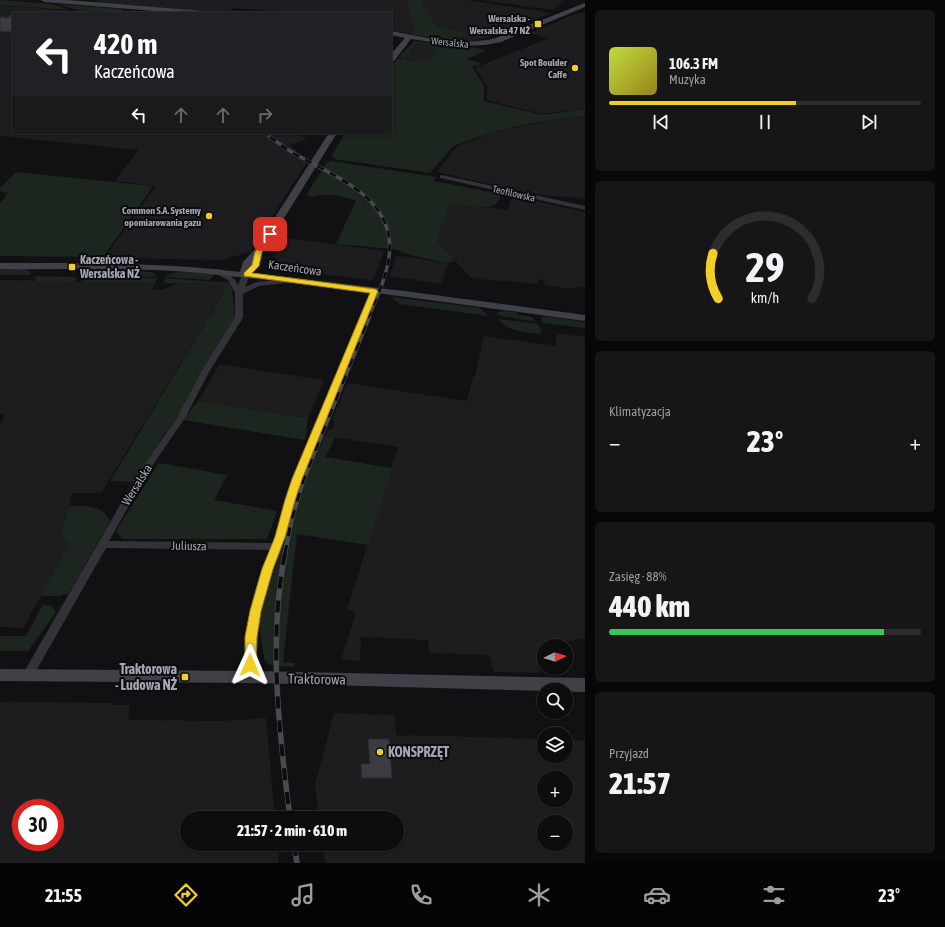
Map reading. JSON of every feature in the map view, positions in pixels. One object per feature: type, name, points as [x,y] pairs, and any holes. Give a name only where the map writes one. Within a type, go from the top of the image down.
[{"type":"street","points":[[44,0],[193,12]]},
{"type":"street","name":"Wersalska","points":[[392,33],[461,44],[491,42],[585,5]]},
{"type":"street","points":[[392,58],[410,36]]},
{"type":"street","name":"Wersalska","points":[[28,675],[144,472],[181,418],[205,372],[237,321],[239,293],[246,270],[255,266],[258,252],[332,134]]},
{"type":"street","name":"Teofilowska","points":[[442,177],[585,208]]},
{"type":"street","name":"Kaczeńcowa","points":[[1,266],[158,267],[218,271],[246,270],[286,281],[585,318]]},
{"type":"street","points":[[218,271],[232,281],[239,293],[257,284],[286,281]]},
{"type":"street","points":[[250,677],[251,637],[255,611],[267,569],[277,547],[297,479],[375,291]]},
{"type":"street","name":"Juliusza","points":[[102,544],[277,547]]},
{"type":"street","name":"Traktorowa","points":[[0,675],[250,677],[585,685]]},
{"type":"shaded area","points":[[0,0],[53,4],[69,10],[0,5]]},
{"type":"shaded area","points":[[96,0],[406,0],[415,31],[411,34],[392,30],[392,12],[290,12],[233,8],[231,12],[217,12],[98,3]]},
{"type":"shaded area","points":[[406,0],[421,0],[423,4],[421,7],[425,7],[437,27],[466,32],[460,41],[448,41],[411,34],[415,31]]},
{"type":"shaded area","points":[[421,0],[467,0],[551,13],[494,36],[469,42],[460,41],[465,32],[437,27],[425,7],[420,7],[423,4]]},
{"type":"shaded area","points":[[481,0],[565,0],[553,10]]},
{"type":"shaded area","points":[[57,4],[123,10],[121,12],[96,12],[73,9]]},
{"type":"shaded area","points":[[0,5],[85,12],[12,12],[12,134],[299,134],[307,139],[289,145],[309,160],[305,161],[307,163],[294,183],[290,186],[291,187],[250,252],[221,260],[104,258],[156,186],[115,181],[138,150],[0,136]]},
{"type":"shaded area","points":[[585,12],[585,109],[541,114],[486,100],[488,89],[475,68],[549,38],[530,33],[578,13]]},
{"type":"shaded area","points":[[414,41],[477,48],[486,51],[467,59],[482,64],[472,67],[484,85],[484,101],[542,115],[585,109],[585,116],[518,126],[493,132],[453,146],[430,173],[334,159],[332,155],[344,134],[392,134],[392,65],[397,59],[418,62],[423,61],[428,59],[436,52],[429,46],[421,43],[415,46],[405,57],[399,57]]},
{"type":"shaded area","points":[[415,41],[424,42],[446,56],[420,63],[398,61]]},
{"type":"shaded area","points":[[585,117],[585,199],[527,193],[437,172],[456,147],[493,132],[559,119]]},
{"type":"shaded area","points":[[332,161],[437,177],[433,181],[501,194],[497,203],[488,207],[450,203],[437,241],[455,261],[448,263],[411,255],[394,249],[336,244],[356,201],[339,196],[322,195],[311,197],[307,194],[327,162]]},
{"type":"shaded area","points":[[16,172],[153,186],[103,257],[0,256],[0,203],[8,193],[0,192],[0,188]]},
{"type":"shaded area","points":[[512,196],[585,212],[585,288],[574,287],[574,289],[544,285],[545,280],[539,279],[538,284],[471,278],[437,241],[450,203],[508,210]]},
{"type":"shaded area","points":[[281,237],[384,251],[373,280],[284,270],[272,253]]},
{"type":"shaded area","points":[[397,256],[448,263],[441,284],[389,276]]},
{"type":"shaded area","points":[[0,269],[26,269],[31,273],[30,275],[0,275]]},
{"type":"shaded area","points":[[138,271],[152,272],[157,277],[100,276],[101,272],[137,273]]},
{"type":"shaded area","points":[[178,272],[214,274],[210,280],[165,277],[169,274]]},
{"type":"shaded area","points":[[36,276],[76,277],[75,282],[35,281]]},
{"type":"shaded area","points":[[82,277],[157,278],[155,283],[81,282]]},
{"type":"shaded area","points":[[165,278],[230,283],[235,319],[175,421],[164,435],[134,482],[110,481],[226,289],[219,284],[163,283]]},
{"type":"shaded area","points":[[0,280],[155,283],[153,290],[162,290],[178,283],[219,284],[226,289],[101,493],[72,493],[60,538],[71,543],[23,628],[0,627],[0,425],[5,414],[0,414]]},
{"type":"shaded area","points":[[391,297],[480,308],[488,316],[400,304]]},
{"type":"shaded area","points":[[504,311],[532,317],[536,322],[496,315],[499,312]]},
{"type":"shaded area","points":[[544,316],[585,322],[585,328],[543,323],[541,318]]},
{"type":"shaded area","points":[[498,319],[538,324],[542,332],[538,334],[511,329]]},
{"type":"shaded area","points":[[557,333],[585,337],[585,638],[573,640],[573,639],[537,639],[537,673],[494,672],[489,655],[429,653],[428,640],[361,637],[360,661],[341,660],[356,612],[347,610],[398,447],[325,436],[327,431],[332,429],[335,422],[332,420],[347,383],[467,401],[473,377],[475,376],[484,336],[555,346]]},
{"type":"shaded area","points":[[220,364],[324,380],[308,418],[198,401]]},
{"type":"shaded area","points":[[198,401],[308,418],[305,440],[183,420]]},
{"type":"shaded area","points":[[325,436],[335,438],[325,457],[392,468],[368,545],[297,534],[283,662],[295,663],[294,667],[270,665],[264,659],[259,622],[264,601],[282,546],[297,511],[306,479]]},
{"type":"shaded area","points":[[159,463],[227,475],[214,500],[277,511],[267,539],[122,539],[116,531]]},
{"type":"shaded area","points":[[69,506],[87,506],[98,509],[107,515],[110,521],[69,593],[59,596],[41,596],[70,543],[60,538]]},
{"type":"shaded area","points":[[43,604],[52,606],[56,612],[28,651],[0,651],[0,636],[26,636]]},
{"type":"shaded area","points":[[0,702],[112,703],[112,705],[130,705],[128,720],[219,721],[266,718],[274,811],[180,811],[180,851],[278,851],[278,863],[0,863]]},
{"type":"shaded area","points":[[334,713],[395,715],[396,735],[537,739],[537,763],[573,763],[573,740],[585,741],[585,863],[325,863],[324,851],[404,851],[404,811],[318,811],[315,785]]},
{"type":"building","points":[[12,15],[12,32],[0,31],[0,17],[7,18]]},
{"type":"building","name":"KONSPRZĘT","points":[[368,739],[389,739],[392,778],[362,778],[361,764],[370,764]]},
{"type":"railway","points":[[265,134],[271,138]]},
{"type":"railway","points":[[270,137],[296,155],[352,186],[365,196],[376,208],[385,222],[389,238],[388,265],[368,318]]},
{"type":"railway","points":[[285,554],[291,522],[303,481],[369,317]]},
{"type":"railway","points":[[285,553],[280,586],[276,652],[279,719],[289,811]]},
{"type":"railway","points":[[295,851],[297,863]]},
{"type":"place","name":"Wersalska - Wersalska 47 NŻ","points":[[538,24]]},
{"type":"place","name":"Spot Boulder Caffe","points":[[575,68]]},
{"type":"place","name":"Common S.A. Systemy opomiarowania gazu","points":[[209,216]]},
{"type":"place","name":"Kaczeńcowa - Wersalska NŻ","points":[[72,267]]},
{"type":"place","name":"Traktorowa - Ludowa NŻ","points":[[185,677]]},
{"type":"place","name":"KONSPRZĘT","points":[[380,752]]},
{"type":"route","points":[[250,665],[251,637],[255,611],[267,569],[277,547],[297,479],[375,291],[246,275],[254,268],[258,252],[270,234]]}]
